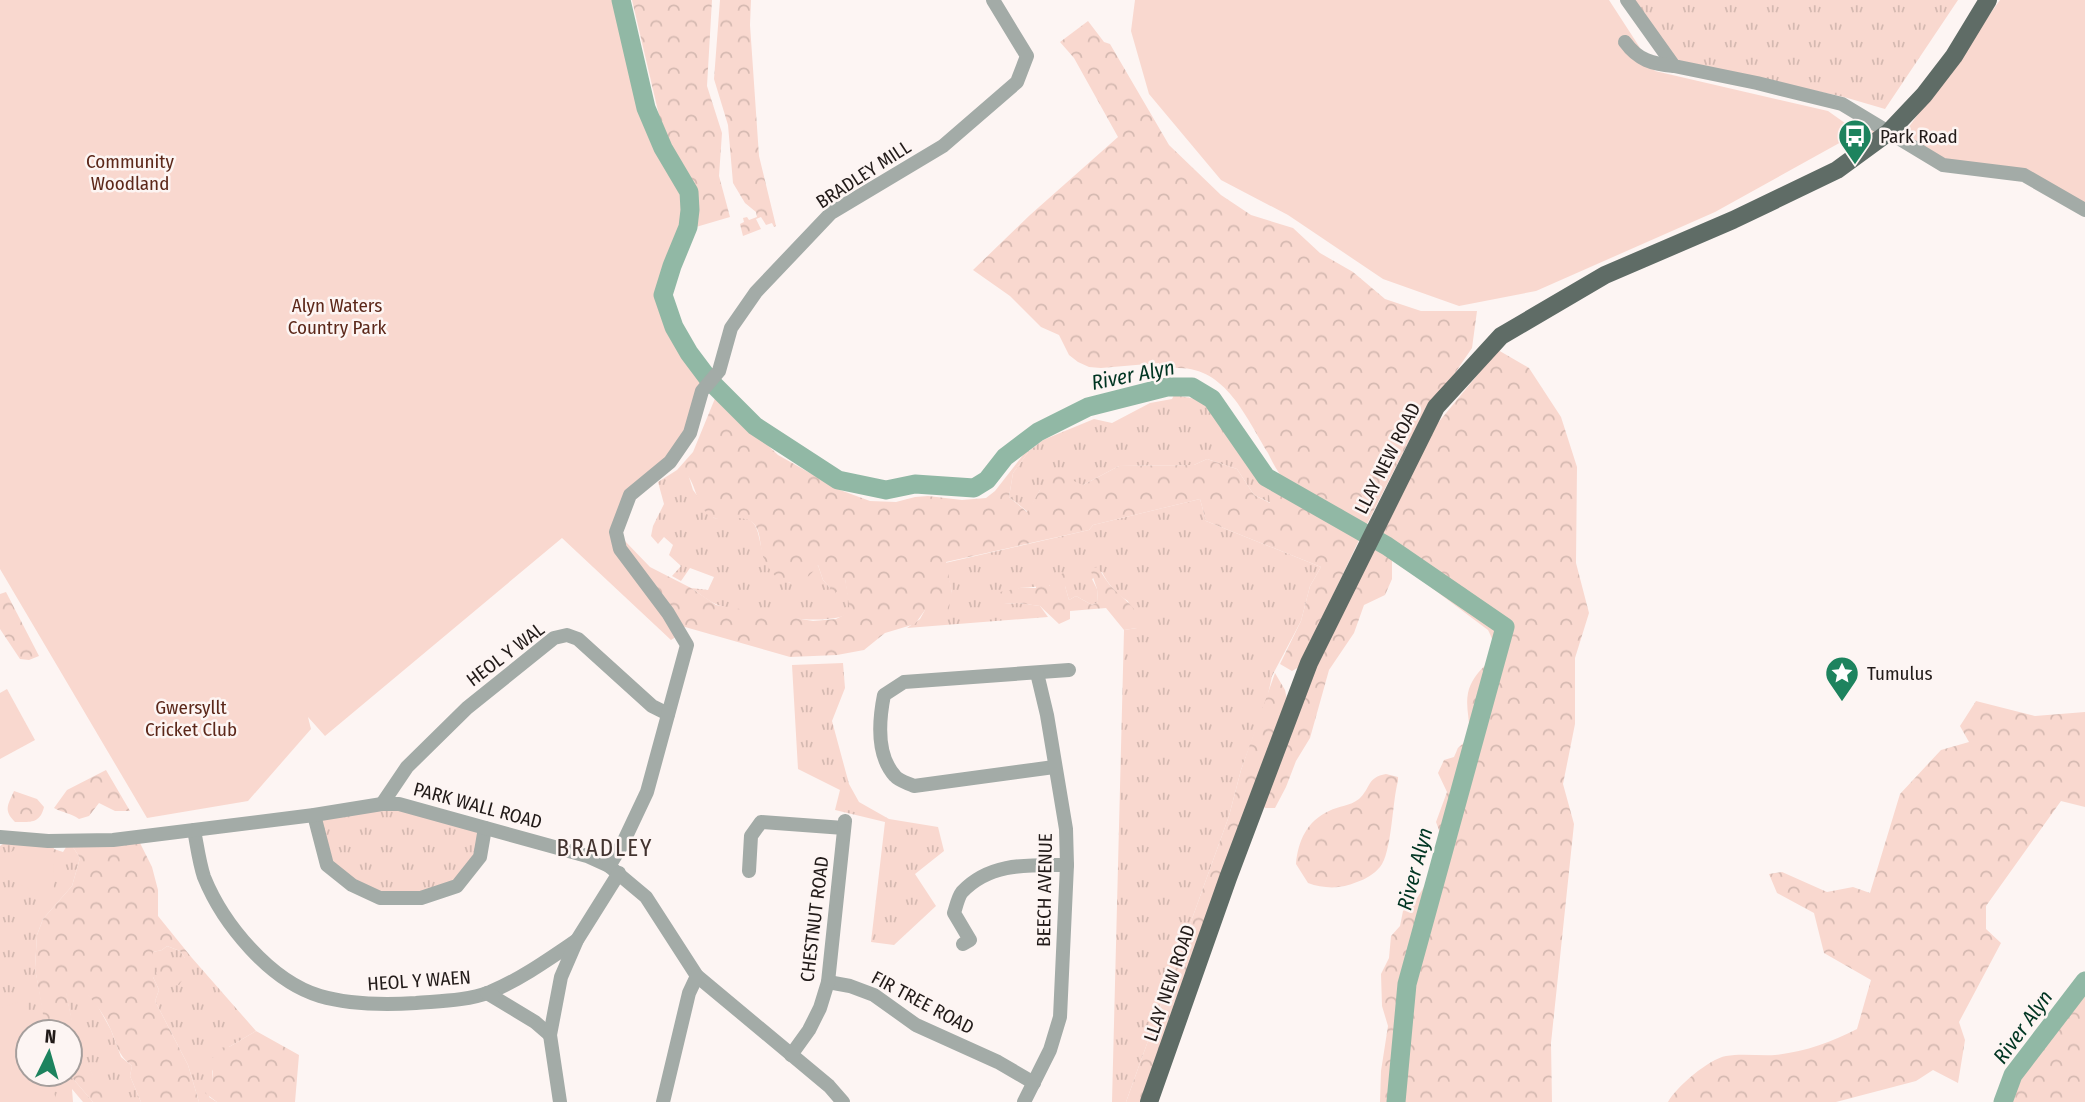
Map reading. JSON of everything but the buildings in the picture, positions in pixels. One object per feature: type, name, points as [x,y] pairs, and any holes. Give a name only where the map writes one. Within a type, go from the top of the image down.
[{"type":"main road","name":"LLAY NEW ROAD","points":[[1149,1102],[1228,877],[1309,663],[1436,407],[1501,336],[1605,275],[1733,220],[1837,170],[1889,132],[1924,95],[1954,56],[1988,0]]},
{"type":"street","name":"BRADLEY MILL","points":[[668,714],[687,645],[668,613],[620,549],[616,532],[630,495],[670,462],[690,433],[702,391],[719,371],[731,328],[756,292],[831,212],[943,146],[1017,82],[1027,56],[993,0]]},
{"type":"street","points":[[1627,0],[1674,66]]},
{"type":"street","points":[[1625,42],[1634,54],[1653,64],[1757,83],[1842,104],[1943,165],[2024,175],[2085,210]]},
{"type":"street","name":"HEOL Y WAL","points":[[382,804],[407,767],[467,708],[554,638],[567,635],[578,639],[652,706],[668,714]]},
{"type":"street","points":[[1054,767],[915,786],[896,778],[884,759],[879,720],[884,695],[904,682],[1069,670]]},
{"type":"street","name":"BEECH AVENUE","points":[[1029,1101],[1060,1017],[1067,865],[1066,829],[1047,715],[1037,673]]},
{"type":"street","points":[[560,1102],[550,1035],[561,977],[614,870],[622,845],[647,792],[668,714]]},
{"type":"street","name":"PARK WALL ROAD","points":[[0,838],[113,841],[382,804],[400,804],[576,852],[614,870],[646,897],[696,976],[829,1086],[843,1102]]},
{"type":"street","points":[[314,815],[327,865],[352,885],[380,898],[421,898],[457,886],[480,857],[485,828]]},
{"type":"street","name":"CHESTNUT ROAD","points":[[751,868],[751,836],[761,822],[844,825],[828,982],[820,1008],[809,1030],[791,1055]]},
{"type":"street","name":"HEOL Y WAEN","points":[[194,830],[204,876],[225,916],[253,951],[282,977],[318,996],[357,1003],[411,1003],[487,993],[530,971],[577,940]]},
{"type":"street","points":[[970,940],[954,913],[960,894],[991,870],[1024,865],[1067,865]]},
{"type":"street","points":[[663,1102],[688,993],[696,976]]},
{"type":"street","name":"FIR TREE ROAD","points":[[828,982],[850,986],[874,995],[916,1025],[998,1062],[1034,1083]]},
{"type":"street","name":"HEOL Y WAEN","points":[[487,993],[535,1022],[550,1035]]},
{"type":"green space","name":"Alyn Waters Country Park","points":[[0,0],[621,0],[646,108],[663,148],[689,192],[688,227],[663,295],[674,327],[710,381],[688,433],[670,462],[628,494],[609,531],[679,635],[671,640],[562,538],[325,736],[308,717],[311,729],[248,801],[147,818],[0,569]]},
{"type":"green space","points":[[632,0],[712,0],[707,86],[722,133],[719,176],[730,217],[696,227],[695,191],[662,128]]},
{"type":"green space","points":[[720,0],[751,0],[750,25],[759,156],[776,226],[772,223],[766,225],[761,217],[756,219],[761,229],[743,236],[740,224],[744,222],[743,218],[747,217],[749,220],[757,217],[733,183],[728,125],[714,79]]},
{"type":"green space","points":[[1135,0],[1609,0],[1655,71],[1828,111],[1852,128],[1906,131],[2000,0],[2085,0],[2085,203],[2023,173],[1944,161],[1906,138],[1852,136],[1715,212],[1536,291],[1459,306],[1383,279],[1288,215],[1221,180],[1149,94],[1131,31]]},
{"type":"green space","points":[[1630,0],[1958,0],[1885,109],[1844,97],[1677,61]]},
{"type":"green space","points":[[1088,21],[1104,42],[1110,44],[1169,145],[1221,195],[1251,215],[1293,228],[1320,253],[1353,272],[1385,299],[1421,311],[1477,311],[1472,348],[1410,439],[1366,526],[1290,485],[1278,471],[1239,405],[1215,380],[1200,372],[1182,368],[1162,370],[1159,363],[1101,368],[1078,362],[1069,355],[1059,335],[1041,327],[1010,296],[973,270],[1118,137],[1074,58],[1060,42]]},
{"type":"green space","points":[[1498,350],[1529,368],[1561,417],[1577,467],[1576,563],[1589,613],[1575,658],[1575,724],[1563,784],[1574,824],[1551,1043],[1552,1102],[1380,1102],[1381,1071],[1388,1026],[1382,1006],[1381,974],[1389,958],[1391,936],[1400,926],[1403,911],[1417,898],[1436,868],[1443,841],[1436,822],[1447,792],[1438,773],[1444,760],[1454,757],[1458,748],[1469,738],[1468,693],[1477,675],[1491,657],[1493,641],[1488,630],[1392,558],[1392,579],[1385,595],[1364,605],[1354,633],[1329,670],[1310,738],[1296,761],[1275,808],[1265,808],[1261,803],[1312,670],[1437,424]]},
{"type":"green space","points":[[1174,395],[1202,400],[1268,486],[1271,503],[1254,495],[1237,469],[1207,459],[1194,465],[1119,466],[1083,485],[1040,490],[1028,512],[1009,497],[1013,473],[1029,451],[1043,440],[1094,419],[1112,423],[1150,403],[1172,399]]},
{"type":"green space","points":[[716,396],[778,455],[840,490],[870,501],[896,502],[928,496],[962,500],[986,498],[995,491],[1027,450],[1029,451],[1013,473],[1009,497],[1027,512],[1040,490],[1058,474],[1083,485],[1119,466],[1194,465],[1207,459],[1237,469],[1254,495],[1270,503],[1268,486],[1360,538],[1299,667],[1292,671],[1280,664],[1301,621],[1310,586],[1321,567],[1206,521],[1200,499],[1093,525],[1089,530],[946,562],[952,593],[948,613],[925,610],[915,624],[885,633],[864,650],[837,655],[790,657],[678,625],[623,548],[623,539],[650,567],[691,588],[716,605],[813,621],[836,619],[850,612],[845,579],[835,594],[829,592],[830,588],[823,580],[818,565],[805,579],[790,583],[783,581],[770,570],[763,557],[755,525],[745,519],[720,519],[709,515],[700,503],[688,476],[677,470],[693,452]]},
{"type":"green space","points":[[677,470],[688,474],[693,490],[714,518],[739,517],[753,523],[764,557],[778,576],[790,583],[818,565],[823,580],[830,588],[845,578],[851,612],[841,617],[807,619],[747,612],[715,604],[691,588],[708,590],[714,577],[690,568],[681,581],[672,576],[681,566],[669,555],[673,545],[664,537],[658,544],[651,536],[664,504],[658,482]]},
{"type":"green space","points":[[1200,499],[1206,521],[1321,567],[1310,586],[1301,621],[1272,676],[1229,816],[1126,1102],[1112,1102],[1124,630],[1137,628],[1128,601],[1113,589],[1102,572],[1092,579],[1097,589],[1098,602],[1092,605],[1076,596],[1069,600],[1065,586],[1019,588],[1004,604],[1040,606],[1048,617],[907,628],[920,619],[925,610],[952,593],[945,563],[1089,530],[1093,525]]},
{"type":"green space","points":[[1096,567],[1134,609],[1140,621],[1137,628],[1124,630],[1106,608],[1070,611],[1070,619],[1059,624],[1040,606],[1004,604],[1000,592],[1036,588],[1037,574],[1046,571],[1050,577],[1049,586],[1057,576],[1066,572],[1072,576],[1065,586],[1069,600],[1076,596],[1092,605],[1098,602],[1091,571]]},
{"type":"green space","points":[[6,592],[39,656],[29,660],[20,659],[0,629],[0,594]]},
{"type":"green space","points":[[843,663],[845,688],[832,721],[849,784],[859,802],[889,819],[938,827],[944,851],[915,874],[936,906],[894,945],[871,942],[885,822],[835,810],[840,790],[798,769],[792,665]]},
{"type":"green space","points":[[1275,673],[1285,690],[1288,704],[1140,1102],[1126,1102],[1229,816],[1241,770]]},
{"type":"green space","points":[[7,689],[35,740],[0,759],[0,693]]},
{"type":"green space","points":[[1976,701],[2035,716],[2085,712],[2085,807],[2061,801],[1986,906],[1986,929],[2001,943],[1959,1022],[1965,1040],[1958,1083],[1933,1070],[1916,1081],[1836,1102],[1668,1102],[1694,1074],[1719,1058],[1797,1052],[1857,1029],[1871,980],[1824,953],[1814,913],[1777,893],[1769,874],[1782,872],[1827,892],[1853,887],[1870,893],[1900,794],[1941,750],[1969,742],[1960,726]]},
{"type":"green space","points":[[106,770],[130,811],[115,811],[99,803],[89,816],[79,819],[54,808],[67,790]]},
{"type":"green space","points":[[1386,774],[1398,777],[1398,781],[1387,851],[1380,867],[1367,878],[1345,886],[1327,887],[1308,883],[1296,864],[1299,847],[1309,826],[1321,815],[1359,799],[1372,780]]},
{"type":"green space","points":[[14,791],[37,799],[44,807],[40,817],[30,822],[15,822],[11,818],[8,807]]},
{"type":"green space","points":[[382,804],[485,828],[480,857],[457,886],[380,898],[327,865],[314,815]]},
{"type":"green space","points":[[139,841],[152,867],[158,890],[158,916],[192,958],[185,958],[180,951],[167,946],[153,952],[153,977],[159,990],[155,1001],[188,1065],[199,1102],[141,1102],[130,1076],[132,1066],[120,1053],[102,1013],[84,991],[75,997],[66,990],[72,1018],[44,1018],[35,968],[37,935],[43,919],[72,886],[80,858],[71,844]]},
{"type":"green space","points":[[53,844],[54,849],[63,852],[68,844],[71,844],[80,858],[72,886],[43,919],[37,935],[35,968],[44,1018],[14,1018],[14,1088],[81,1088],[93,1102],[83,1102],[72,1089],[73,1102],[0,1102],[0,846]]},
{"type":"green space","points":[[53,844],[54,892],[32,890],[0,876],[0,859],[21,846],[39,848],[40,845]]},
{"type":"green space","points":[[167,946],[180,951],[185,958],[192,958],[256,1031],[229,1047],[212,1071],[213,1081],[209,1097],[217,1102],[199,1102],[188,1065],[155,1001],[159,990],[153,977],[153,952]]},
{"type":"green space","points":[[166,959],[179,966],[185,976],[179,985],[165,984],[156,973]]},
{"type":"green space","points":[[2085,975],[2085,1102],[2012,1102],[2043,1036]]},
{"type":"green space","points":[[65,988],[84,990],[96,1003],[111,1030],[121,1057],[132,1066],[130,1076],[141,1102],[105,1102],[84,1057],[84,1018],[71,1018]]},
{"type":"green space","points":[[25,1000],[31,1018],[14,1018],[14,1088],[52,1088],[57,1102],[0,1102],[0,1008]]},
{"type":"green space","points":[[256,1031],[299,1055],[295,1102],[217,1102],[205,1093],[207,1086],[213,1081],[212,1061],[216,1048],[229,1047]]},
{"type":"green space","points":[[84,1054],[105,1097],[105,1102],[93,1102],[81,1088],[84,1088]]},
{"type":"waterway","name":"River Alyn","points":[[621,0],[646,108],[663,148],[689,192],[688,227],[663,295],[674,327],[689,353],[710,381],[755,426],[838,480],[886,490],[915,484],[974,488],[987,480],[1005,457],[1038,432],[1088,407],[1167,387],[1192,387],[1212,399],[1266,477],[1387,546],[1505,627],[1407,984],[1396,1102]]},
{"type":"waterway","name":"River Alyn","points":[[2003,1102],[2013,1075],[2085,981]]},
{"type":"place","name":"Park Road","points":[[1855,166]]},
{"type":"place","name":"Tumulus","points":[[1842,703]]},
{"type":"district","name":"BRADLEY","points":[[605,848]]},
{"type":"park label","name":"Community Woodland","points":[[130,172]]},
{"type":"park label","name":"Gwersyllt Cricket Club","points":[[191,718]]}]
